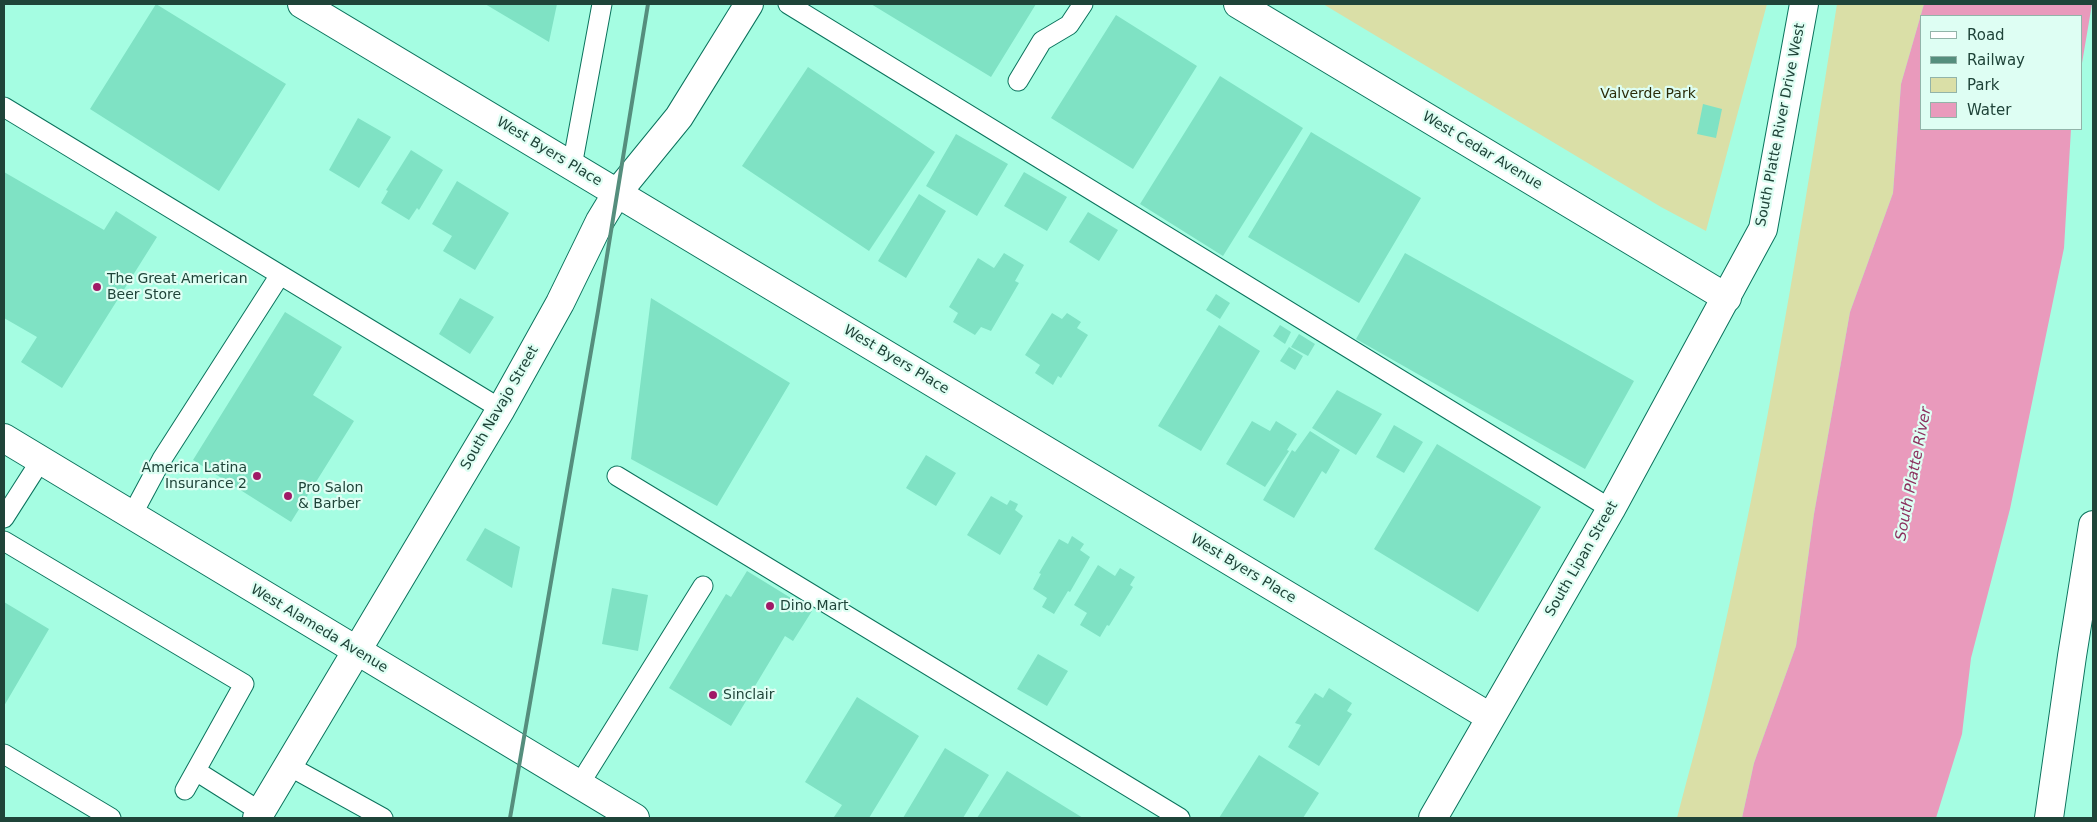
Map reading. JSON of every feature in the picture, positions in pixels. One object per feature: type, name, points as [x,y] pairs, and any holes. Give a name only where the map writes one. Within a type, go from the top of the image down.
[{"type":"main road","name":"West Byers Place","points":[[302,4],[1490,717]]},
{"type":"main road","name":"South Navajo Street","points":[[259,815],[358,652],[501,409],[560,303],[600,221],[618,193],[679,116],[749,4]]},
{"type":"main road","name":"West Cedar Avenue","points":[[1238,4],[1727,298]]},
{"type":"main road","name":"South Platte River Drive West","points":[[1727,298],[1763,229],[1804,4]]},
{"type":"main road","name":"South Lipan Street","points":[[1433,818],[1611,509],[1727,298]]},
{"type":"main road","name":"West Alameda Avenue","points":[[4,438],[635,818]]},
{"type":"main road","points":[[2049,818],[2093,525]]},
{"type":"lane","points":[[572,166],[602,4]]},
{"type":"lane","points":[[788,4],[1611,509]]},
{"type":"lane","points":[[1018,81],[1042,41],[1069,25],[1083,4]]},
{"type":"lane","points":[[4,107],[501,409]]},
{"type":"lane","points":[[132,515],[162,460],[280,275]]},
{"type":"lane","points":[[4,518],[41,460]]},
{"type":"lane","points":[[617,476],[1180,818]]},
{"type":"lane","points":[[4,541],[244,684],[185,790]]},
{"type":"lane","points":[[579,785],[704,586]]},
{"type":"lane","points":[[4,754],[111,818]]},
{"type":"lane","points":[[289,766],[383,818]]},
{"type":"lane","points":[[196,771],[259,815]]},
{"type":"green space","name":"Valverde Park","points":[[1323,4],[1767,4],[1706,231],[1661,207]]},
{"type":"green space","points":[[1837,4],[1924,4],[1901,84],[1893,193],[1850,312],[1814,514],[1796,646],[1754,763],[1742,818],[1677,818],[1712,684],[1734,583],[1797,253]]},
{"type":"water","points":[[1924,4],[2092,4],[2082,63],[2082,15],[1921,15]]},
{"type":"water","name":"South Platte River","points":[[1920,18],[1920,130],[2071,130],[2064,248],[2010,509],[1971,658],[1962,734],[1936,818],[1742,818],[1754,763],[1796,646],[1814,514],[1850,312],[1893,193],[1901,84]]},
{"type":"building","points":[[156,4],[286,84],[219,191],[90,109]]},
{"type":"building","points":[[485,4],[557,4],[549,42]]},
{"type":"building","points":[[871,4],[1036,4],[991,77]]},
{"type":"building","points":[[1116,15],[1197,66],[1133,169],[1051,118]]},
{"type":"building","points":[[808,67],[935,152],[869,251],[742,166]]},
{"type":"building","points":[[1220,76],[1303,128],[1223,256],[1140,204]]},
{"type":"building","points":[[1703,104],[1722,109],[1716,138],[1697,134]]},
{"type":"building","points":[[358,118],[391,137],[359,188],[329,170]]},
{"type":"building","points":[[1311,132],[1421,198],[1359,303],[1248,237]]},
{"type":"building","points":[[956,134],[1008,164],[977,216],[926,186]]},
{"type":"building","points":[[411,150],[443,170],[419,210],[417,208],[409,220],[381,203],[388,191],[386,190]]},
{"type":"building","points":[[4,172],[104,230],[116,211],[157,237],[62,388],[21,362],[37,337],[4,318]]},
{"type":"building","points":[[1024,172],[1067,197],[1047,231],[1004,206]]},
{"type":"building","points":[[457,181],[509,213],[475,270],[443,251],[452,236],[432,224]]},
{"type":"building","points":[[919,194],[946,211],[906,278],[878,261]]},
{"type":"building","points":[[1088,212],[1118,230],[1099,261],[1069,242]]},
{"type":"building","points":[[1004,253],[1024,265],[1015,281],[1019,283],[991,331],[981,327],[975,335],[953,322],[958,313],[949,307],[978,258],[994,268]]},
{"type":"building","points":[[1405,253],[1634,381],[1585,469],[1356,339]]},
{"type":"building","points":[[1216,294],[1230,303],[1220,319],[1206,310]]},
{"type":"building","points":[[460,298],[494,317],[470,354],[439,334]]},
{"type":"building","points":[[651,298],[790,383],[717,506],[631,459]]},
{"type":"building","points":[[285,312],[342,347],[313,395],[354,421],[291,522],[193,460]]},
{"type":"building","points":[[1052,313],[1062,319],[1067,313],[1081,322],[1077,328],[1088,335],[1061,378],[1058,376],[1053,385],[1035,373],[1040,365],[1025,355]]},
{"type":"building","points":[[1219,325],[1260,351],[1201,451],[1158,426]]},
{"type":"building","points":[[1280,325],[1291,332],[1285,344],[1273,336]]},
{"type":"building","points":[[1299,334],[1315,344],[1308,356],[1291,347]]},
{"type":"building","points":[[1289,347],[1303,356],[1295,370],[1280,361]]},
{"type":"building","points":[[1337,390],[1382,414],[1356,455],[1312,428]]},
{"type":"building","points":[[1252,421],[1270,431],[1276,421],[1297,434],[1287,450],[1289,451],[1265,487],[1226,464]]},
{"type":"building","points":[[1394,425],[1423,442],[1404,473],[1376,457]]},
{"type":"building","points":[[1310,431],[1340,450],[1326,474],[1322,471],[1294,518],[1263,500],[1292,450],[1295,452]]},
{"type":"building","points":[[1437,444],[1541,507],[1478,612],[1374,549]]},
{"type":"building","points":[[926,455],[956,473],[936,506],[906,488]]},
{"type":"building","points":[[991,496],[1007,505],[1010,500],[1018,504],[1015,510],[1023,516],[1000,555],[967,535]]},
{"type":"building","points":[[485,528],[520,547],[512,588],[466,560]]},
{"type":"building","points":[[1072,536],[1084,544],[1080,550],[1090,557],[1070,592],[1068,591],[1054,614],[1042,607],[1047,598],[1033,589],[1041,574],[1039,573],[1059,539],[1068,544]]},
{"type":"building","points":[[1098,565],[1115,576],[1120,568],[1135,577],[1130,585],[1133,587],[1100,637],[1080,625],[1087,613],[1074,605]]},
{"type":"building","points":[[747,571],[812,611],[793,641],[785,636],[731,726],[669,688],[726,594],[731,597]]},
{"type":"building","points":[[612,588],[648,595],[638,651],[602,644]]},
{"type":"building","points":[[4,602],[49,629],[4,706]]},
{"type":"building","points":[[1038,654],[1068,671],[1047,706],[1017,689]]},
{"type":"building","points":[[1329,688],[1352,703],[1347,711],[1352,714],[1319,766],[1288,747],[1301,725],[1295,723],[1315,693],[1323,698]]},
{"type":"building","points":[[857,697],[919,736],[869,818],[836,818],[834,817],[842,805],[805,782]]},
{"type":"building","points":[[945,748],[989,775],[963,818],[903,818]]},
{"type":"building","points":[[1259,755],[1319,793],[1303,818],[1219,818]]},
{"type":"building","points":[[1007,771],[1083,818],[977,818]]},
{"type":"railway","points":[[510,818],[598,311],[648,4]]},
{"type":"place","name":"The Great American Beer Store","points":[[97,287]]},
{"type":"place","name":"America Latina Insurance 2","points":[[257,476]]},
{"type":"place","name":"Pro Salon & Barber","points":[[288,496]]},
{"type":"place","name":"Dino Mart","points":[[770,606]]},
{"type":"place","name":"Sinclair","points":[[713,695]]}]
